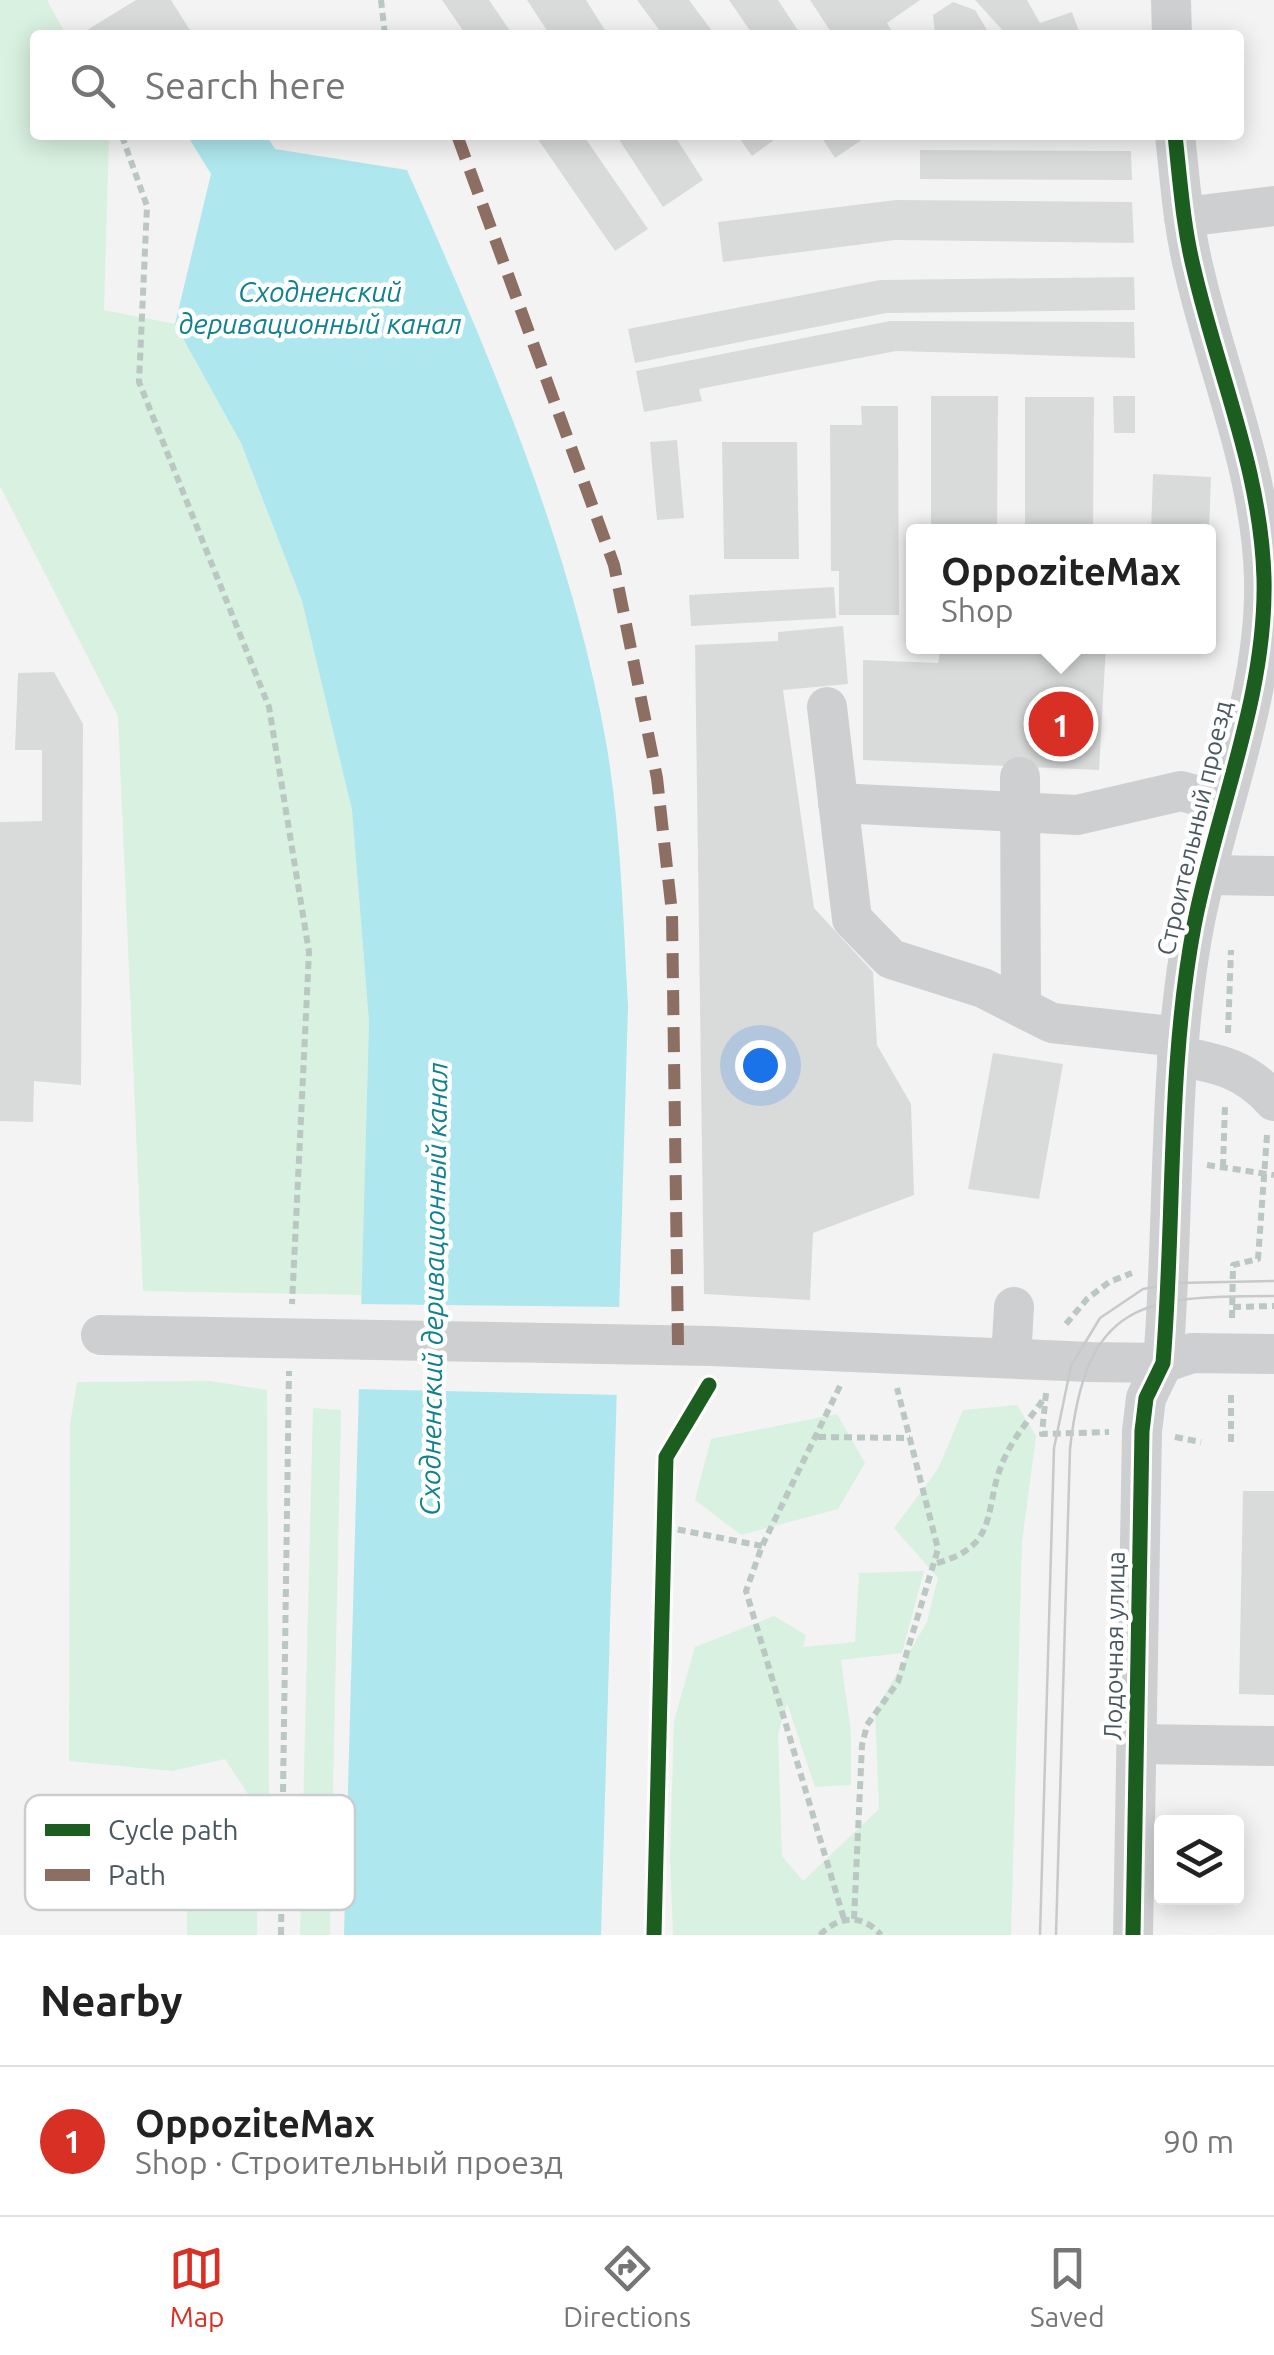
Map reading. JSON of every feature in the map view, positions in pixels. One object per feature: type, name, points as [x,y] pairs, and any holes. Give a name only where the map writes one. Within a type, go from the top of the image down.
[{"type":"street","points":[[1171,0],[1172,30]]},
{"type":"street","name":"Строительный проезд","points":[[1163,1362],[1178,1046],[1195,923],[1251,694],[1269,579],[1248,450],[1194,270],[1176,140]]},
{"type":"street","points":[[1184,217],[1274,206]]},
{"type":"street","points":[[827,707],[852,920],[891,958],[983,988],[1052,1023],[1178,1046],[1273,1088]]},
{"type":"street","points":[[838,803],[1019,794],[1077,815],[1181,791],[1224,803]]},
{"type":"street","points":[[1019,794],[1021,1007]]},
{"type":"street","points":[[1207,874],[1274,876]]},
{"type":"street","points":[[1014,1307],[1035,1371]]},
{"type":"street","points":[[101,1335],[296,1353],[662,1344],[868,1345],[1035,1371],[1163,1362],[1192,1353],[1274,1354]]},
{"type":"street","name":"Лодочная улица","points":[[1133,1935],[1142,1431],[1146,1398],[1163,1362]]},
{"type":"street","points":[[1138,1744],[1274,1746]]},
{"type":"path","points":[[381,0],[384,30]]},
{"type":"path","points":[[123,140],[146,206],[139,382],[268,707],[309,952],[285,1795]]},
{"type":"path","points":[[1222,1167],[1232,932]]},
{"type":"path","points":[[1232,1320],[1233,1265],[1258,1259],[1273,1088]]},
{"type":"path","points":[[1201,1164],[1274,1175]]},
{"type":"path","points":[[937,1563],[964,1556],[986,1532],[1004,1458],[1035,1371],[1087,1299],[1109,1282],[1132,1276],[1134,1256]]},
{"type":"path","points":[[1233,1307],[1274,1306]]},
{"type":"path","points":[[844,1920],[746,1591],[762,1546],[868,1345]]},
{"type":"path","points":[[854,1919],[862,1745],[867,1725],[898,1682],[937,1563],[938,1549],[910,1438],[868,1345]]},
{"type":"path","points":[[1035,1371],[1042,1434],[1119,1432]]},
{"type":"path","points":[[1231,1442],[1232,1388]]},
{"type":"path","points":[[818,1436],[910,1438]]},
{"type":"path","points":[[665,1527],[762,1546]]},
{"type":"path","points":[[281,1935],[282,1910]]},
{"type":"path","points":[[820,1935],[844,1920],[854,1919],[868,1923],[880,1935]]},
{"type":"green space","points":[[0,0],[47,0],[63,30],[30,30],[30,140],[109,140],[104,310],[175,324],[241,443],[302,601],[352,809],[369,1022],[362,1295],[143,1291],[118,716],[0,486]]},
{"type":"green space","points":[[210,1381],[267,1390],[269,1795],[248,1794],[225,1759],[172,1771],[69,1761],[70,1424],[77,1382]]},
{"type":"green space","points":[[1017,1405],[1036,1436],[1022,1542],[1011,1935],[673,1935],[670,1859],[674,1721],[695,1647],[774,1616],[806,1635],[803,1647],[855,1642],[859,1573],[924,1571],[902,1653],[841,1660],[851,1732],[851,1785],[815,1787],[787,1703],[778,1734],[782,1856],[803,1881],[879,1809],[875,1711],[927,1622],[938,1578],[894,1528],[938,1469],[963,1410]]},
{"type":"green space","points":[[313,1408],[341,1410],[333,1795],[303,1795]]},
{"type":"green space","points":[[837,1414],[865,1463],[838,1509],[741,1535],[695,1500],[711,1439]]},
{"type":"green space","points":[[187,1910],[257,1910],[257,1935],[187,1935]]},
{"type":"green space","points":[[301,1910],[331,1910],[330,1935],[300,1935]]},
{"type":"water","name":"Сходненский деривационный канал","points":[[190,140],[269,140],[275,149],[407,170],[524,450],[572,594],[591,668],[615,807],[628,1006],[601,1935],[344,1935],[345,1910],[355,1910],[355,1795],[348,1795],[369,1022],[352,810],[302,601],[241,443],[175,324],[211,174]]},
{"type":"pier","points":[[356,1304],[624,1307],[622,1395],[354,1389]]},
{"type":"building","points":[[136,0],[171,0],[190,30],[87,30]]},
{"type":"building","points":[[442,0],[489,0],[510,30],[463,30]]},
{"type":"building","points":[[527,0],[586,0],[605,30],[547,30]]},
{"type":"building","points":[[637,0],[689,0],[711,30],[659,30]]},
{"type":"building","points":[[729,0],[778,0],[798,30],[750,30]]},
{"type":"building","points":[[810,0],[920,0],[887,23],[891,30],[830,30]]},
{"type":"building","points":[[975,0],[1027,0],[1040,23],[1072,12],[1078,30],[1002,30]]},
{"type":"building","points":[[953,2],[975,10],[987,30],[934,30],[933,15]]},
{"type":"building","points":[[538,140],[586,140],[648,229],[615,251]]},
{"type":"building","points":[[619,140],[677,140],[703,180],[663,207]]},
{"type":"building","points":[[741,140],[774,140],[752,156]]},
{"type":"building","points":[[823,140],[862,140],[835,158]]},
{"type":"building","points":[[920,150],[1131,151],[1132,180],[920,179]]},
{"type":"building","points":[[896,200],[1132,202],[1134,243],[895,240],[723,262],[718,222]]},
{"type":"building","points":[[1134,277],[1135,310],[886,313],[635,363],[628,329],[880,280]]},
{"type":"building","points":[[890,321],[1134,322],[1135,358],[896,351],[699,389],[702,401],[644,412],[636,371]]},
{"type":"building","points":[[931,396],[998,396],[997,524],[931,524]]},
{"type":"building","points":[[1113,396],[1135,396],[1135,433],[1114,433]]},
{"type":"building","points":[[1025,397],[1094,397],[1093,524],[1025,524]]},
{"type":"building","points":[[861,406],[898,406],[899,615],[839,615],[839,571],[831,571],[830,425],[862,425]]},
{"type":"building","points":[[677,440],[684,518],[657,520],[650,442]]},
{"type":"building","points":[[722,442],[797,442],[799,559],[724,559]]},
{"type":"building","points":[[1153,474],[1211,477],[1209,524],[1151,524]]},
{"type":"building","points":[[834,587],[836,618],[691,626],[689,595]]},
{"type":"building","points":[[843,626],[848,684],[783,690],[814,908],[873,972],[877,1045],[911,1104],[914,1195],[813,1233],[810,1300],[704,1294],[695,645],[778,641],[778,632]]},
{"type":"building","points":[[940,654],[1106,654],[1099,770],[863,760],[863,660],[938,663]]},
{"type":"building","points":[[54,672],[83,724],[81,1085],[34,1081],[33,1122],[0,1121],[0,822],[42,821],[42,750],[15,750],[18,673]]},
{"type":"building","points":[[993,1053],[1063,1064],[1039,1199],[968,1189]]},
{"type":"building","points":[[1243,1491],[1274,1491],[1274,1695],[1239,1694]]},
{"type":"tram line","points":[[1040,1935],[1054,1448],[1071,1366],[1100,1318],[1143,1289],[1178,1283],[1274,1281]]},
{"type":"tram line","points":[[1056,1935],[1070,1449],[1078,1400],[1090,1363],[1107,1336],[1128,1317],[1155,1305],[1188,1299],[1274,1296]]},
{"type":"marked path","points":[[459,140],[614,565],[657,778],[672,913],[678,1345]]},
{"type":"cycle path","points":[[1133,1935],[1142,1431],[1146,1398],[1163,1363],[1179,1034],[1194,926],[1249,710],[1263,622],[1264,578],[1255,499],[1190,253],[1176,140]]},
{"type":"cycle path","points":[[654,1935],[666,1457],[709,1385]]},
{"type":"place","name":"OppoziteMax","points":[[1061,724]]}]
